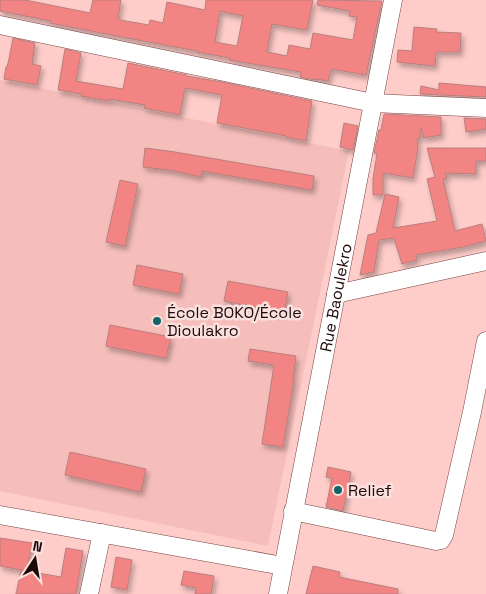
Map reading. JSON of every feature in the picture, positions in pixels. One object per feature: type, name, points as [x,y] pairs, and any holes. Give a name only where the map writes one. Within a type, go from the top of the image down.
[{"type":"street","name":"Rue Baoulekro","points":[[278,594],[393,0]]},
{"type":"street","points":[[0,25],[373,103],[486,108]]},
{"type":"street","points":[[336,294],[486,261]]},
{"type":"street","points":[[293,511],[436,541],[442,540],[479,411],[486,341]]},
{"type":"street","points":[[0,515],[282,566]]},
{"type":"street","points":[[89,594],[102,533]]},
{"type":"shaded area","name":"École BOKO/École Dioulakro","points":[[0,80],[349,151],[268,546],[0,491]]},
{"type":"building","points":[[0,0],[25,0],[90,13],[93,0],[121,0],[118,18],[120,20],[149,25],[150,20],[163,23],[167,2],[205,10],[206,0],[313,0],[307,30],[272,24],[267,52],[287,56],[289,45],[310,49],[313,33],[353,40],[357,17],[349,16],[350,11],[317,5],[318,0],[382,1],[366,75],[331,69],[328,81],[300,77],[301,72],[229,60],[230,58],[50,23],[51,21],[0,11]],"holes":[[[220,11],[243,16],[237,46],[215,42]]]},
{"type":"building","points":[[414,27],[437,29],[436,32],[461,33],[460,52],[436,52],[435,66],[397,62],[398,50],[412,51]]},
{"type":"building","points":[[13,38],[35,43],[32,64],[41,66],[37,85],[4,79]]},
{"type":"building","points":[[65,49],[81,53],[76,81],[123,89],[128,63],[312,101],[306,141],[217,123],[222,95],[185,88],[180,115],[144,108],[145,105],[81,96],[82,94],[58,90]]},
{"type":"building","points":[[439,83],[486,87],[486,97],[420,94],[421,86],[439,90]]},
{"type":"building","points":[[384,114],[441,117],[441,135],[424,138],[421,128],[420,138],[417,139],[418,148],[413,178],[383,173],[383,195],[373,195],[373,179],[377,154],[374,153]]},
{"type":"building","points":[[464,118],[486,119],[486,129],[466,132]]},
{"type":"building","points":[[344,123],[358,126],[353,150],[340,147]]},
{"type":"building","points":[[145,148],[314,176],[312,190],[202,171],[201,177],[170,170],[143,167]]},
{"type":"building","points":[[427,148],[486,148],[486,161],[476,161],[476,174],[445,173],[447,178],[443,179],[455,231],[482,224],[486,241],[416,255],[417,260],[402,264],[394,238],[379,240],[374,272],[360,275],[368,235],[376,233],[385,194],[399,197],[393,228],[437,221],[427,179],[435,177]]},
{"type":"building","points":[[120,180],[138,184],[125,246],[106,242]]},
{"type":"building","points":[[137,265],[183,274],[179,294],[133,285]]},
{"type":"building","points":[[228,281],[288,292],[284,313],[224,301]]},
{"type":"building","points":[[110,325],[171,337],[166,358],[106,346]]},
{"type":"building","points":[[250,349],[296,356],[283,447],[262,444],[274,365],[248,361]]},
{"type":"building","points":[[70,452],[146,469],[141,492],[65,475]]},
{"type":"building","points":[[328,467],[351,472],[343,511],[326,507],[332,478],[326,477]]},
{"type":"building","points":[[0,538],[32,543],[27,571],[0,566]]},
{"type":"building","points":[[66,548],[83,551],[76,594],[16,594],[21,570],[61,577]]},
{"type":"building","points":[[116,557],[132,560],[127,590],[111,587]]},
{"type":"building","points":[[313,566],[340,572],[339,577],[398,589],[398,594],[306,594]]},
{"type":"building","points":[[184,571],[214,576],[211,594],[195,594],[196,588],[181,585]]},
{"type":"place","name":"École BOKO/École Dioulakro","points":[[157,321]]},
{"type":"place","name":"Relief","points":[[338,490]]}]
